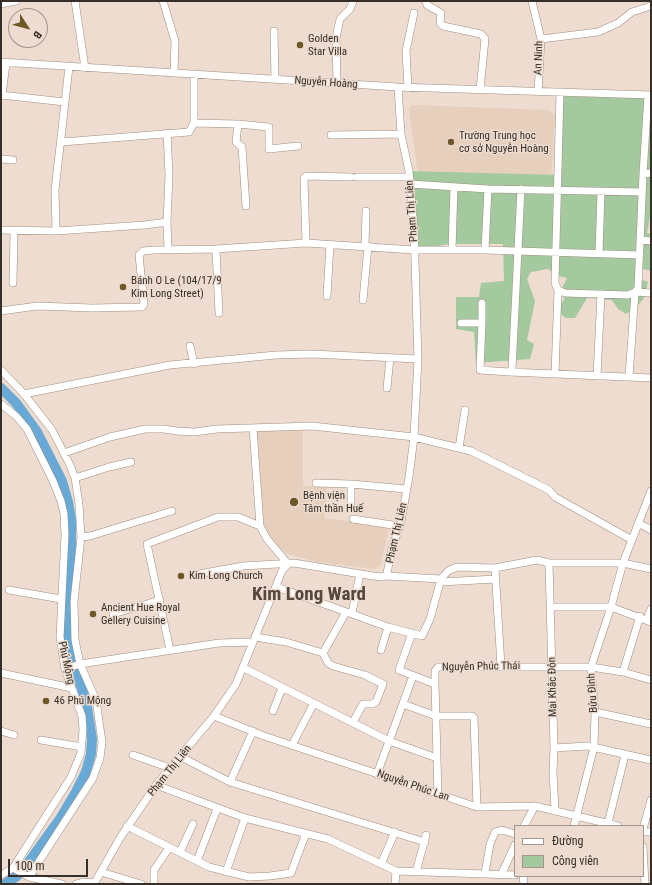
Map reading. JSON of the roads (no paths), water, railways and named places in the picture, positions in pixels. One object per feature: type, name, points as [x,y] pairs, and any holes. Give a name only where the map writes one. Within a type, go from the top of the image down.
[{"type":"street","points":[[1,4],[16,1]]},
{"type":"street","points":[[75,1],[85,68]]},
{"type":"street","points":[[163,1],[175,41],[174,73]]},
{"type":"street","points":[[338,83],[336,38],[340,19],[350,9],[353,1]]},
{"type":"street","points":[[426,1],[427,5],[440,13],[440,23],[443,26],[481,34],[485,39],[480,90]]},
{"type":"street","name":"An Ninh","points":[[532,1],[541,39],[538,92]]},
{"type":"street","points":[[541,39],[598,32],[618,22],[632,12],[651,6]]},
{"type":"street","points":[[408,88],[406,51],[414,14]]},
{"type":"street","points":[[274,31],[275,79]]},
{"type":"street","points":[[4,62],[2,96],[65,102]]},
{"type":"street","name":"Nguyễn Hoàng","points":[[4,62],[408,88],[650,95]]},
{"type":"street","points":[[56,231],[56,190],[62,142],[68,66]]},
{"type":"street","points":[[62,142],[189,132],[194,123],[194,74]]},
{"type":"street","name":"Phạm Thị Liên","points":[[95,883],[127,826],[156,784],[214,716],[236,684],[277,587],[282,571],[288,564],[308,564],[360,574],[386,576],[399,526],[414,437],[418,358],[414,250],[409,180],[401,134],[398,87]]},
{"type":"street","points":[[555,374],[558,290],[555,283],[560,92]]},
{"type":"street","points":[[629,377],[636,292],[639,286],[643,174],[650,95]]},
{"type":"street","points":[[194,123],[238,124],[269,127],[268,149],[298,146]]},
{"type":"street","points":[[238,124],[236,142],[242,147],[246,206]]},
{"type":"street","points":[[167,133],[169,176],[167,222],[168,249]]},
{"type":"street","points":[[331,135],[401,134]]},
{"type":"street","points":[[1,159],[13,160]]},
{"type":"street","points":[[643,174],[651,173]]},
{"type":"street","points":[[306,243],[304,178],[306,176],[409,180],[454,187],[488,189],[557,189],[601,192],[642,192]]},
{"type":"street","points":[[452,250],[454,187]]},
{"type":"street","points":[[485,250],[488,189]]},
{"type":"street","points":[[509,372],[513,367],[521,189]]},
{"type":"street","points":[[599,253],[601,192]]},
{"type":"street","points":[[363,300],[366,211]]},
{"type":"street","points":[[1,230],[56,231],[167,222]]},
{"type":"street","points":[[13,282],[14,231]]},
{"type":"street","points":[[641,240],[651,241]]},
{"type":"street","points":[[1,311],[37,306],[92,308],[142,307],[144,304],[140,255],[143,251],[168,249],[216,249],[306,243],[414,250],[485,250],[640,255]]},
{"type":"street","points":[[327,296],[330,244]]},
{"type":"street","points":[[216,249],[219,313]]},
{"type":"street","points":[[558,290],[565,293],[628,295],[636,292],[651,293]]},
{"type":"street","points":[[597,376],[602,294]]},
{"type":"street","points":[[482,302],[480,370],[651,378]]},
{"type":"street","points":[[461,323],[482,324]]},
{"type":"street","points":[[190,346],[194,364]]},
{"type":"street","points":[[24,394],[170,365],[290,355],[418,358]]},
{"type":"street","points":[[387,388],[390,358]]},
{"type":"street","points":[[1,370],[24,394],[52,430],[75,478],[79,504],[81,537],[74,601],[74,627],[79,665],[96,700],[101,724],[102,750],[93,778],[29,877]]},
{"type":"street","name":"Phú Mộng","points":[[1,404],[16,416],[27,428],[53,481],[64,514],[60,637],[72,688],[82,716],[82,747],[80,759],[71,777],[14,868]]},
{"type":"street","points":[[459,448],[465,410]]},
{"type":"street","points":[[64,453],[110,437],[145,429],[194,432],[217,429],[312,426],[414,437],[471,451],[540,485],[549,490],[555,497],[632,540]]},
{"type":"street","points":[[253,428],[260,526],[267,539],[288,564]]},
{"type":"street","points":[[75,478],[109,466],[131,462]]},
{"type":"street","points":[[316,483],[351,484],[406,489]]},
{"type":"street","points":[[351,484],[351,508]]},
{"type":"street","name":"Bửu Đình","points":[[574,825],[594,747],[595,712],[591,667],[611,607],[623,563],[651,491]]},
{"type":"street","points":[[81,537],[90,536],[172,511]]},
{"type":"street","points":[[170,650],[147,544],[218,517],[238,517],[260,526]]},
{"type":"street","points":[[353,519],[399,526]]},
{"type":"street","points":[[638,523],[651,530]]},
{"type":"street","points":[[277,587],[388,627],[422,636],[430,619],[441,581],[448,570],[456,567],[495,568],[532,560],[549,563],[623,563],[651,569]]},
{"type":"street","name":"Mai Khắc Đôn","points":[[549,563],[553,667],[553,772],[555,811]]},
{"type":"street","points":[[199,574],[243,566],[288,564]]},
{"type":"street","points":[[495,568],[501,666]]},
{"type":"street","points":[[323,653],[349,613],[360,574]]},
{"type":"street","points":[[386,576],[441,581],[496,579]]},
{"type":"street","points":[[9,590],[61,599]]},
{"type":"street","points":[[113,614],[160,600]]},
{"type":"street","points":[[551,607],[611,607],[646,619]]},
{"type":"street","points":[[623,672],[651,609]]},
{"type":"street","points":[[381,650],[388,627]]},
{"type":"street","points":[[412,633],[399,670],[435,684]]},
{"type":"street","points":[[68,668],[219,643],[254,640],[286,642],[323,653],[328,663],[333,666],[365,675],[383,684],[376,702],[372,704],[363,704],[353,722]]},
{"type":"street","name":"Nguyễn Phúc Thái","points":[[438,795],[435,671],[438,667],[591,667],[623,672],[651,680]]},
{"type":"street","points":[[244,668],[389,741],[437,758]]},
{"type":"street","points":[[1,673],[72,688]]},
{"type":"street","points":[[377,774],[413,676]]},
{"type":"street","points":[[273,712],[282,688]]},
{"type":"street","points":[[292,745],[314,703]]},
{"type":"street","points":[[403,704],[436,716],[472,716],[474,718],[477,807]]},
{"type":"street","points":[[595,712],[651,724]]},
{"type":"street","name":"Nguyễn Phúc Lan","points":[[214,716],[292,745],[477,807],[535,806],[615,825]]},
{"type":"street","points":[[1,731],[14,735]]},
{"type":"street","points":[[230,782],[253,731]]},
{"type":"street","points":[[41,740],[82,747]]},
{"type":"street","points":[[554,748],[594,747],[651,760]]},
{"type":"street","points":[[133,755],[170,768]]},
{"type":"street","points":[[608,823],[625,755]]},
{"type":"street","points":[[181,756],[230,782],[395,832],[426,838],[416,872]]},
{"type":"street","points":[[156,784],[217,809],[328,840],[396,871],[502,873],[514,875]]},
{"type":"street","points":[[644,826],[651,800]]},
{"type":"street","points":[[525,825],[535,806]]},
{"type":"street","points":[[197,861],[217,809]]},
{"type":"street","points":[[226,872],[245,818]]},
{"type":"street","points":[[180,852],[193,824]]},
{"type":"street","points":[[127,826],[197,861],[226,872],[255,880],[270,880],[291,873],[306,833]]},
{"type":"street","points":[[485,873],[489,851],[495,832],[502,830],[514,834]]},
{"type":"street","points":[[381,864],[395,832]]},
{"type":"street","points":[[502,873],[514,847]]},
{"type":"street","points":[[154,884],[154,870],[169,848]]},
{"type":"street","points":[[644,864],[645,884]]},
{"type":"street","points":[[1,875],[14,868],[29,877],[62,884]]},
{"type":"street","points":[[395,884],[396,871]]},
{"type":"street","points":[[101,872],[141,884]]},
{"type":"street","points":[[76,884],[83,882],[95,883]]},
{"type":"waterway","points":[[1,388],[16,403],[37,432],[62,481],[68,502],[71,520],[71,546],[67,626],[72,659],[86,701],[92,739],[91,754],[86,772],[76,792],[60,819],[23,870]]},
{"type":"waterway","points":[[5,884],[17,876]]},
{"type":"place","name":"Golden Star Villa","points":[[300,45]]},
{"type":"place","name":"Trường Trung học cơ sở Nguyễn Hoàng","points":[[451,142]]},
{"type":"place","name":"Bánh O Le (104/17/9 Kim Long Street)","points":[[123,287]]},
{"type":"place","name":"Bệnh viện Tâm thần Huế","points":[[294,502]]},
{"type":"place","name":"Kim Long Church","points":[[181,576]]},
{"type":"place","name":"Ancient Hue Royal Gellery Cuisine","points":[[93,614]]},
{"type":"place","name":"46 Phú Mộng","points":[[46,701]]},
{"type":"district","name":"Kim Long Ward","points":[[309,595]]}]
